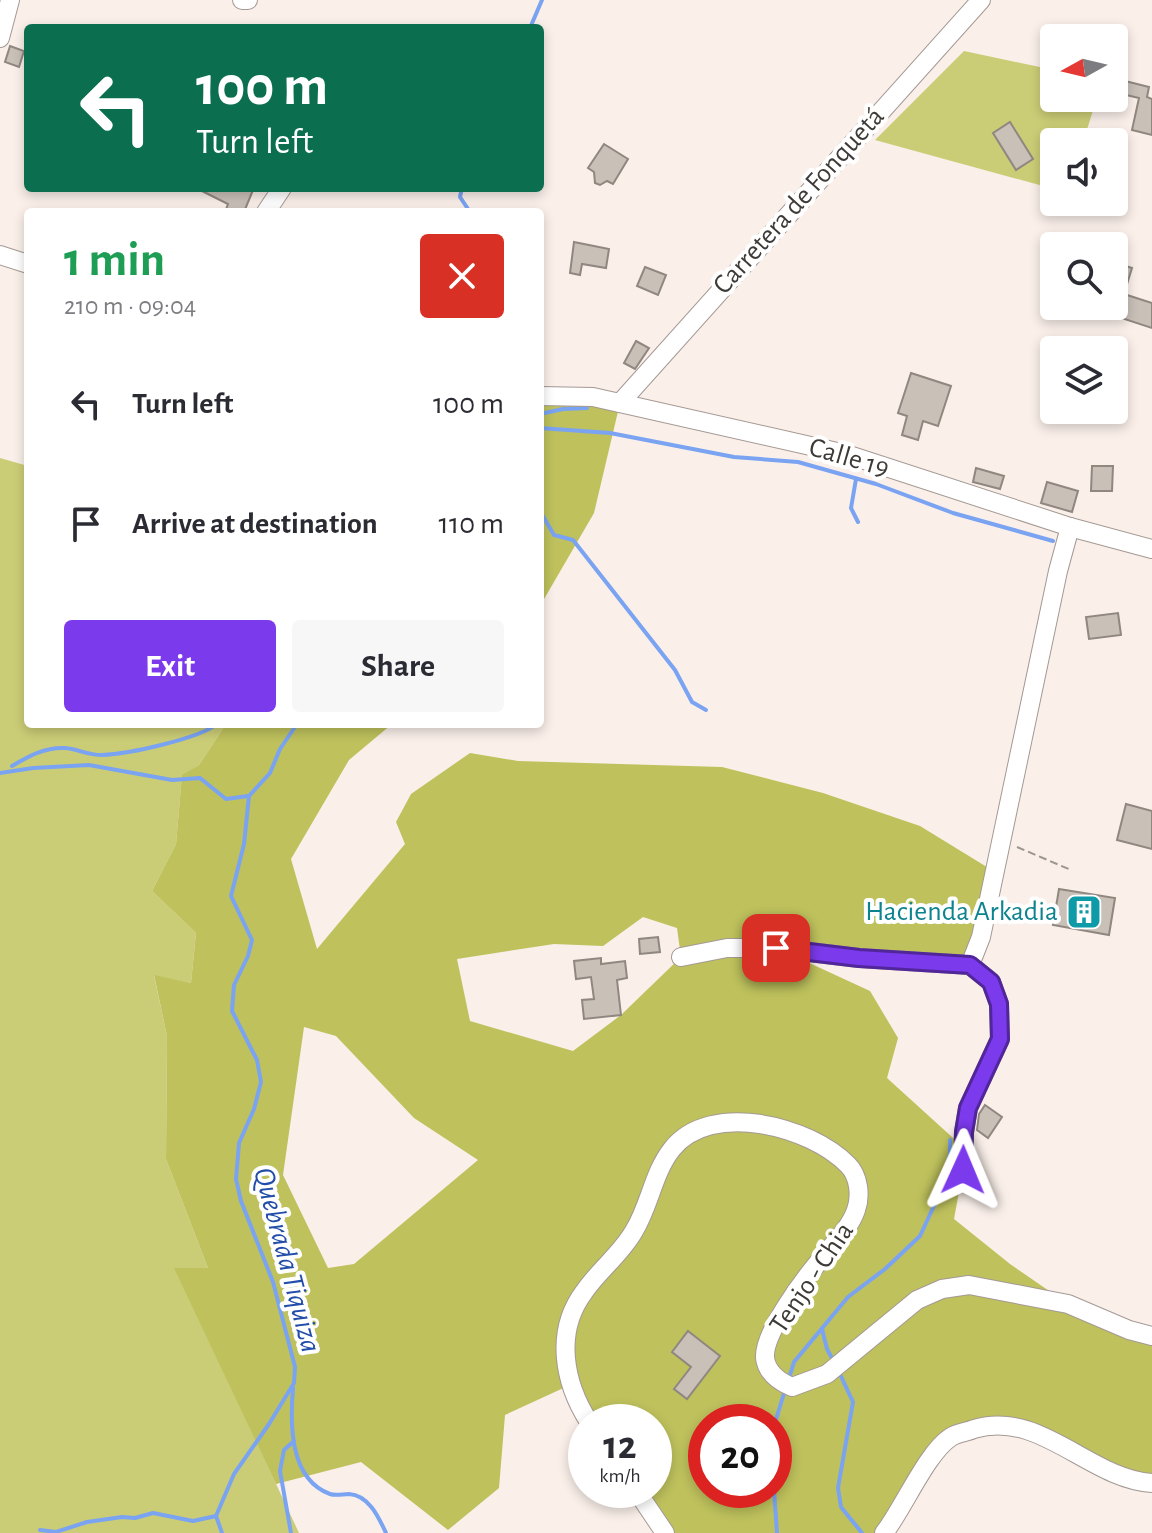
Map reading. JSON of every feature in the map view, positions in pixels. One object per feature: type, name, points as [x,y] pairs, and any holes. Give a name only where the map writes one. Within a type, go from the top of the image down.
[{"type":"street","points":[[0,38],[10,0]]},
{"type":"street","points":[[242,0],[248,0]]},
{"type":"street","name":"Carretera de Fonquetá","points":[[620,403],[981,0]]},
{"type":"street","points":[[0,255],[24,263]]},
{"type":"street","name":"Calle 19","points":[[544,396],[593,397],[846,454],[1070,527],[1152,549]]},
{"type":"street","points":[[970,965],[981,937],[1070,527]]},
{"type":"street","points":[[681,957],[727,948],[776,948],[859,958],[970,965],[991,982],[999,1004],[1000,1039],[968,1108],[963,1170]]},
{"type":"street","name":"Tenjo - Chia","points":[[578,1404],[565,1363],[572,1315],[582,1293],[635,1231],[661,1165],[673,1147],[686,1136],[717,1125],[767,1124],[799,1134],[821,1145],[848,1165],[858,1185],[859,1201],[855,1214],[817,1263],[768,1341],[765,1360],[777,1381],[792,1387],[827,1374],[917,1300],[942,1289],[969,1285],[1068,1304],[1129,1330],[1152,1336]]},
{"type":"street","points":[[884,1533],[938,1450],[951,1436],[982,1427],[1025,1429],[1132,1481],[1152,1483]]},
{"type":"street","points":[[648,1508],[665,1533]]},
{"type":"path","points":[[1001,841],[1071,870]]},
{"type":"green space","points":[[964,51],[1040,67],[1040,112],[1093,112],[1087,128],[1040,128],[1040,185],[875,140]]},
{"type":"green space","points":[[0,458],[24,465],[24,728],[223,728],[199,765],[182,776],[176,844],[152,891],[196,933],[191,983],[154,976],[167,1036],[166,1159],[208,1268],[175,1268],[299,1533],[0,1533]]},
{"type":"shaded area","points":[[544,396],[620,403],[594,513],[544,599]]},
{"type":"shaded area","points":[[223,728],[387,728],[349,760],[291,859],[317,949],[405,844],[396,822],[411,794],[470,753],[518,761],[722,767],[823,793],[920,826],[995,872],[970,965],[779,949],[870,991],[898,1038],[887,1078],[963,1147],[963,1170],[954,1219],[1010,1264],[1068,1304],[1152,1336],[1152,1483],[1025,1429],[951,1436],[884,1533],[665,1533],[648,1508],[672,1508],[672,1404],[580,1404],[570,1385],[505,1415],[499,1488],[448,1530],[361,1462],[276,1484],[174,1268],[208,1268],[166,1159],[167,1036],[154,975],[191,983],[196,933],[152,891],[176,844],[182,775],[199,765]],"holes":[[[643,917],[677,928],[681,957],[621,1015],[573,1051],[470,1021],[457,959],[554,944],[603,946]],[[304,1027],[336,1036],[414,1118],[478,1160],[354,1264],[328,1268],[283,1175]]]},
{"type":"building","points":[[10,46],[24,51],[19,67],[5,62]]},
{"type":"building","points":[[1128,82],[1149,87],[1147,97],[1152,99],[1152,135],[1132,130],[1139,98],[1128,95]]},
{"type":"building","points":[[1010,122],[1033,159],[1016,170],[993,133]]},
{"type":"building","points":[[604,144],[628,159],[613,184],[607,181],[600,185],[595,183],[594,172],[588,168]]},
{"type":"building","points":[[204,192],[252,192],[246,208],[226,208],[228,204]]},
{"type":"building","points":[[574,242],[609,249],[606,268],[582,264],[580,275],[570,273]]},
{"type":"building","points":[[645,267],[666,275],[658,295],[637,286]]},
{"type":"building","points":[[1128,295],[1152,303],[1152,328],[1128,320]]},
{"type":"building","points":[[636,341],[649,348],[635,369],[624,363]]},
{"type":"building","points":[[911,373],[951,386],[938,426],[923,421],[918,440],[902,435],[907,416],[898,413]]},
{"type":"building","points":[[1092,466],[1113,466],[1112,491],[1091,491]]},
{"type":"building","points":[[976,468],[1004,476],[1000,489],[973,482]]},
{"type":"building","points":[[1047,482],[1078,491],[1072,512],[1041,503]]},
{"type":"building","points":[[1118,613],[1121,635],[1089,639],[1086,617]]},
{"type":"building","points":[[1126,804],[1152,811],[1152,849],[1117,840]]},
{"type":"building","name":"Hacienda Arkadia","points":[[1059,889],[1115,898],[1109,935],[1053,925]]},
{"type":"building","points":[[658,937],[660,952],[640,954],[639,939]]},
{"type":"building","points":[[601,958],[601,964],[625,961],[627,978],[617,980],[621,1015],[584,1019],[582,1000],[594,999],[591,977],[576,979],[574,961]]},
{"type":"building","points":[[985,1105],[1002,1117],[988,1138],[977,1130],[979,1114]]},
{"type":"building","points":[[688,1331],[720,1356],[687,1399],[674,1389],[691,1367],[672,1352]]},
{"type":"waterway","name":"Quebrada Tiquiza","points":[[532,24],[542,0]]},
{"type":"waterway","name":"Quebrada Tiquiza","points":[[461,192],[460,197],[467,208]]},
{"type":"waterway","points":[[544,413],[587,408]]},
{"type":"waterway","points":[[544,428],[610,433],[734,457],[798,462],[876,484],[953,513],[1053,541]]},
{"type":"waterway","points":[[856,479],[851,508],[858,522]]},
{"type":"waterway","points":[[544,518],[554,535],[573,540],[675,670],[692,702],[706,710]]},
{"type":"waterway","points":[[12,766],[51,749],[114,754],[179,740],[211,728]]},
{"type":"waterway","name":"Quebrada Tiquiza","points":[[222,1533],[216,1516],[234,1474],[294,1383],[295,1367],[273,1282],[241,1201],[236,1179],[239,1143],[254,1109],[261,1082],[257,1060],[232,1011],[234,985],[252,940],[231,896],[244,844],[249,796],[270,773],[280,749],[294,728]]},
{"type":"waterway","points":[[0,773],[89,765],[172,780],[200,778],[226,799],[248,796]]},
{"type":"waterway","points":[[789,1378],[794,1362],[848,1297],[885,1269],[920,1236],[939,1195],[950,1154],[950,1140]]},
{"type":"waterway","points":[[822,1329],[833,1360]]},
{"type":"waterway","points":[[839,1372],[853,1402],[838,1488],[841,1507],[862,1533]]},
{"type":"waterway","points":[[293,1388],[295,1448],[306,1476],[330,1494],[362,1498],[372,1508],[386,1533]]},
{"type":"waterway","points":[[781,1404],[785,1390]]},
{"type":"waterway","points":[[291,1533],[280,1471],[284,1450],[294,1441]]},
{"type":"waterway","points":[[775,1508],[777,1533]]},
{"type":"waterway","points":[[40,1530],[56,1532],[87,1522],[135,1518],[153,1513],[193,1521],[216,1516]]},
{"type":"place","name":"Hacienda Arkadia","points":[[1084,912]]},
{"type":"route","points":[[776,948],[859,958],[970,965],[991,982],[999,1004],[1000,1039],[968,1108],[963,1170]]}]
